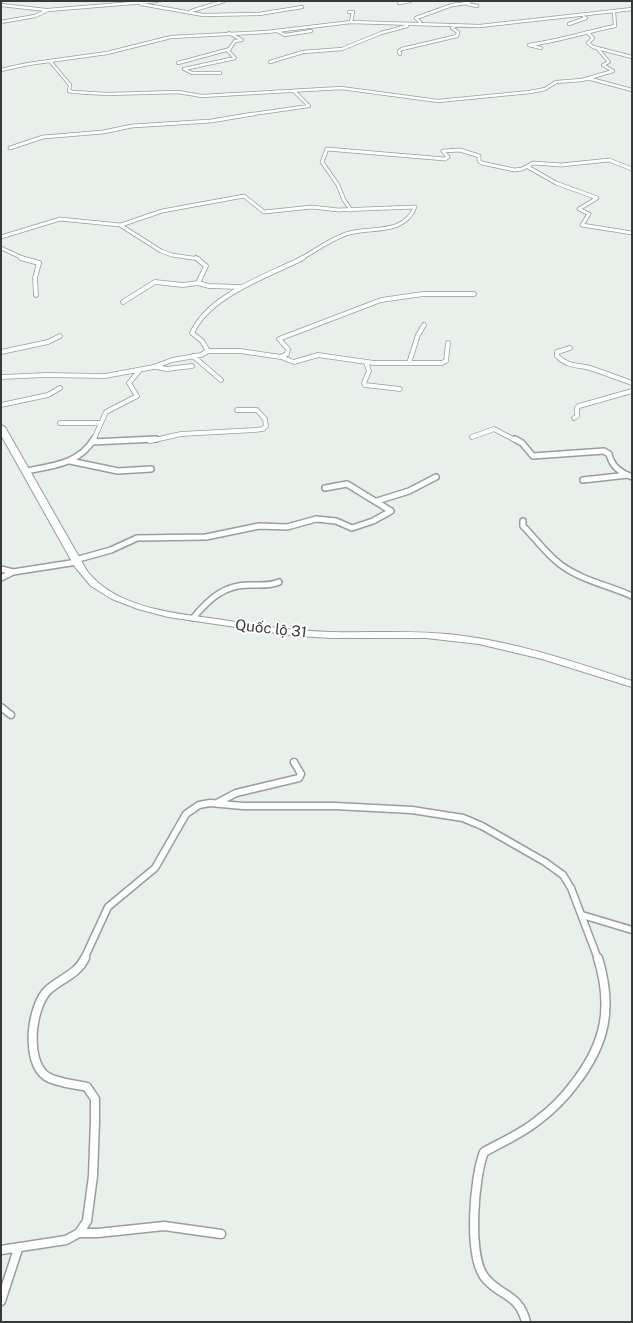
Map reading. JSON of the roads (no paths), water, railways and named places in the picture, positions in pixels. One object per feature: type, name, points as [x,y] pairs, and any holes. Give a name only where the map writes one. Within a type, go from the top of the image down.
[{"type":"highway","name":"Quốc lộ 31","points":[[1,427],[76,561],[86,576],[106,592],[149,608],[193,618],[285,632],[331,635],[442,636],[467,639],[548,658],[632,684]]},
{"type":"street","points":[[1,5],[48,10],[140,4],[157,1]]},
{"type":"street","points":[[184,11],[191,11],[224,1]]},
{"type":"street","points":[[399,3],[410,1]]},
{"type":"street","points":[[420,22],[416,18],[452,5],[471,1]]},
{"type":"street","points":[[468,3],[470,6],[477,6]]},
{"type":"street","points":[[140,4],[203,15],[259,14],[302,7]]},
{"type":"street","points":[[1,70],[111,52],[167,37],[276,31],[351,22],[484,26],[632,9]]},
{"type":"street","points":[[1,22],[35,16],[48,10]]},
{"type":"street","points":[[349,12],[353,12],[351,22]]},
{"type":"street","points":[[541,48],[529,45],[562,40],[614,26],[614,12]]},
{"type":"street","points":[[569,24],[586,18],[582,16]]},
{"type":"street","points":[[270,62],[303,52],[342,49],[410,24]]},
{"type":"street","points":[[400,54],[399,51],[402,49],[457,36],[458,32],[452,28],[455,26]]},
{"type":"street","points":[[276,31],[285,35],[312,31],[305,27]]},
{"type":"street","points":[[587,32],[593,38],[588,44],[632,57]]},
{"type":"street","points":[[220,73],[192,73],[184,69],[235,58],[228,52],[235,42],[242,40],[230,33]]},
{"type":"street","points":[[50,61],[70,85],[69,91],[73,92],[111,94],[178,92],[202,96],[341,88],[438,101],[524,93],[545,89],[555,82],[587,78],[614,70],[603,65],[609,62],[598,48]]},
{"type":"street","points":[[178,63],[230,49]]},
{"type":"street","points":[[587,78],[632,90]]},
{"type":"street","points":[[10,148],[43,137],[103,132],[132,126],[210,121],[309,106],[294,91]]},
{"type":"street","points":[[351,210],[344,200],[338,185],[322,162],[327,149],[445,160],[448,157],[443,150],[458,149],[479,156],[480,162],[514,170],[528,167],[534,163],[561,165],[607,160],[632,169]]},
{"type":"street","points":[[528,167],[556,182],[597,198],[579,209],[589,214],[582,225],[632,233]]},
{"type":"street","points":[[120,225],[166,210],[244,196],[264,212],[312,206],[331,210],[409,206],[416,208],[403,223],[385,229],[354,232],[342,236],[326,243],[302,258],[240,287],[206,313],[195,325],[192,333],[202,341],[208,351]]},
{"type":"street","points":[[1,237],[60,219],[84,222],[109,222],[120,225],[166,253],[191,256],[202,260],[206,266],[198,282]]},
{"type":"street","points":[[1,248],[9,250],[16,256],[39,263],[35,278],[36,295]]},
{"type":"street","points":[[123,302],[155,282],[183,285],[198,282],[209,287],[227,285],[240,287]]},
{"type":"street","points":[[281,357],[287,354],[288,349],[280,342],[279,339],[282,337],[333,317],[357,310],[377,300],[423,294],[474,294]]},
{"type":"street","points":[[409,363],[412,358],[418,331],[424,325]]},
{"type":"street","points":[[1,352],[48,342],[60,336]]},
{"type":"street","points":[[1,377],[46,374],[105,376],[154,367],[172,360],[208,351],[240,351],[281,357],[294,362],[321,355],[366,362],[445,362],[448,353],[448,343]]},
{"type":"street","points":[[570,348],[557,352],[557,356],[562,361],[575,367],[585,367],[632,383]]},
{"type":"street","points":[[193,356],[221,380]]},
{"type":"street","points":[[366,362],[369,371],[364,383],[365,385],[400,389]]},
{"type":"street","points":[[154,367],[167,369],[192,366]]},
{"type":"street","points":[[70,462],[92,442],[108,410],[137,396],[129,383],[140,370]]},
{"type":"street","points":[[1,405],[48,395],[60,388]]},
{"type":"street","points":[[574,418],[577,416],[577,408],[579,406],[632,391]]},
{"type":"street","points":[[92,442],[148,441],[181,434],[255,430],[265,427],[265,419],[257,410],[237,410]]},
{"type":"street","points":[[60,423],[100,423]]},
{"type":"street","points":[[472,437],[494,429],[522,442],[533,456],[604,451],[609,454],[612,466],[630,476]]},
{"type":"street","points":[[26,471],[70,462],[118,471],[151,469]]},
{"type":"street","points":[[582,480],[630,476]]},
{"type":"street","points":[[377,501],[409,491],[436,477]]},
{"type":"street","points":[[1,578],[13,572],[76,561],[111,550],[137,538],[213,537],[252,527],[287,527],[316,519],[336,521],[350,528],[356,528],[391,511],[346,483],[325,488]]},
{"type":"street","points":[[523,521],[522,525],[533,536],[539,546],[560,565],[594,582],[616,588],[632,596]]},
{"type":"street","points":[[1,569],[13,572]]},
{"type":"street","points":[[193,618],[211,596],[220,590],[238,586],[269,586],[279,582]]},
{"type":"street","points":[[1,707],[11,716]]},
{"type":"street","points":[[217,803],[236,793],[299,778],[301,774],[294,762]]},
{"type":"street","points":[[1,1250],[18,1249],[66,1240],[78,1233],[87,1221],[94,1160],[95,1100],[87,1087],[48,1077],[42,1072],[35,1055],[32,1036],[35,1011],[47,991],[74,972],[83,962],[108,907],[155,868],[189,810],[202,804],[217,803],[412,810],[463,818],[482,826],[558,871],[568,881],[582,915],[604,982],[605,1019],[600,1046],[586,1071],[552,1110],[542,1118],[484,1152],[480,1166],[476,1206],[478,1265],[485,1278],[512,1296],[518,1303],[526,1322]]},
{"type":"street","points":[[582,915],[632,930]]},
{"type":"street","points":[[78,1233],[94,1234],[166,1226],[221,1234]]},
{"type":"street","points":[[1,1301],[18,1249]]}]
